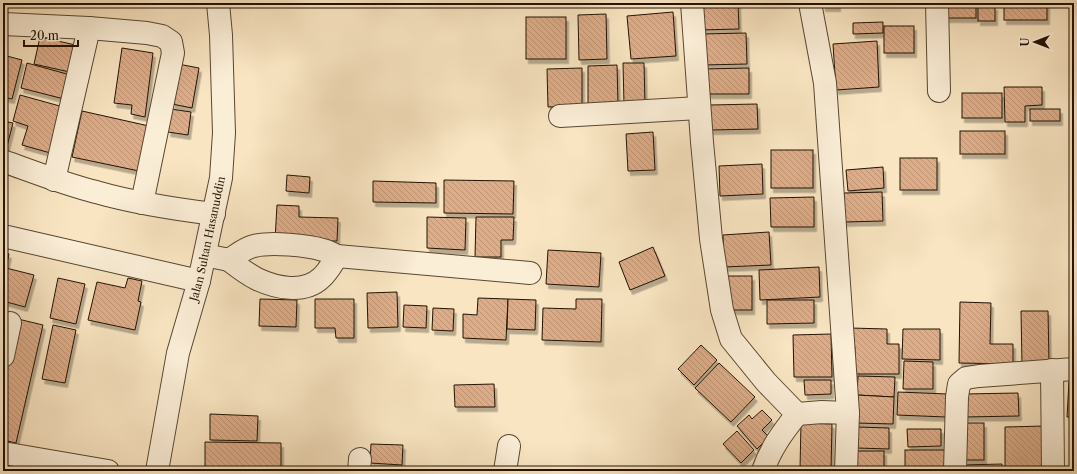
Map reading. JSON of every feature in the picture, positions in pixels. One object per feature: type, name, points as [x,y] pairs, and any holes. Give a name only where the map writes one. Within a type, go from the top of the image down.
[{"type":"street","name":"Jalan Sultan Hasanuddin","points":[[157,471],[178,353],[199,280],[221,178],[224,133],[221,35],[218,3]]},
{"type":"street","points":[[692,3],[699,108],[711,239],[722,310],[731,339],[766,382],[797,414]]},
{"type":"street","points":[[810,3],[825,83],[848,413],[846,471]]},
{"type":"street","points":[[937,3],[939,90]]},
{"type":"street","points":[[3,24],[89,28],[162,36],[171,42],[173,53],[142,203]]},
{"type":"street","points":[[54,180],[89,28]]},
{"type":"street","points":[[560,116],[699,108]]},
{"type":"street","points":[[3,161],[54,180],[98,193],[168,208],[214,214]]},
{"type":"street","points":[[3,236],[199,280]]},
{"type":"street","points":[[229,260],[240,252],[253,246],[269,244],[313,247],[325,250],[337,256],[530,273]]},
{"type":"street","points":[[205,255],[229,260],[257,279],[275,286],[306,287],[320,279],[337,256]]},
{"type":"street","points":[[3,356],[10,323]]},
{"type":"street","points":[[955,471],[957,397],[959,384],[966,378],[1074,369]]},
{"type":"street","points":[[1052,370],[1053,471]]},
{"type":"street","points":[[763,471],[766,460],[779,436],[797,414],[822,412],[848,413]]},
{"type":"street","points":[[504,471],[509,446]]},
{"type":"street","points":[[3,453],[108,471]]},
{"type":"building","points":[[698,3],[738,3],[739,29],[700,30]]},
{"type":"building","points":[[823,3],[838,3],[838,7],[823,7]]},
{"type":"building","points":[[943,3],[976,3],[976,18],[943,18]]},
{"type":"building","points":[[1004,3],[1047,3],[1047,20],[1004,20]]},
{"type":"building","points":[[978,6],[995,6],[995,21],[978,21]]},
{"type":"building","points":[[673,12],[676,56],[631,59],[627,16]]},
{"type":"building","points":[[606,14],[607,59],[579,60],[578,15]]},
{"type":"building","points":[[526,17],[566,17],[566,59],[526,59]]},
{"type":"building","points":[[883,22],[883,33],[853,34],[853,23]]},
{"type":"building","points":[[884,26],[914,26],[914,53],[884,53]]},
{"type":"building","points":[[746,33],[747,64],[703,65],[702,34]]},
{"type":"building","points":[[40,37],[80,46],[74,73],[34,64]]},
{"type":"building","points":[[877,41],[879,87],[836,90],[833,44]]},
{"type":"building","points":[[122,48],[153,53],[145,117],[131,114],[132,105],[114,103]]},
{"type":"building","points":[[3,55],[22,60],[12,99],[3,97]]},
{"type":"building","points":[[27,63],[74,76],[68,100],[21,88]]},
{"type":"building","points":[[623,63],[644,63],[645,105],[624,105]]},
{"type":"building","points":[[178,64],[199,68],[192,108],[172,104]]},
{"type":"building","points":[[617,65],[618,104],[588,105],[588,66]]},
{"type":"building","points":[[582,68],[582,106],[548,107],[547,69]]},
{"type":"building","points":[[749,68],[749,94],[704,94],[703,69]]},
{"type":"building","points":[[1004,87],[1042,87],[1042,105],[1025,106],[1025,122],[1005,122]]},
{"type":"building","points":[[962,93],[1002,93],[1002,118],[962,118]]},
{"type":"building","points":[[20,95],[67,108],[54,154],[22,145],[28,126],[13,121]]},
{"type":"building","points":[[757,104],[758,129],[711,130],[710,105]]},
{"type":"building","points":[[171,109],[191,112],[188,135],[168,132]]},
{"type":"building","points":[[1030,109],[1060,109],[1060,121],[1030,121]]},
{"type":"building","points":[[82,111],[149,126],[139,171],[72,157]]},
{"type":"building","points":[[3,121],[13,123],[5,154],[3,153]]},
{"type":"building","points":[[960,131],[1005,131],[1005,154],[960,154]]},
{"type":"building","points":[[653,132],[655,170],[628,171],[626,134]]},
{"type":"building","points":[[771,150],[813,150],[813,188],[771,188]]},
{"type":"building","points":[[900,158],[937,158],[937,190],[900,190]]},
{"type":"building","points":[[762,164],[763,194],[720,196],[719,166]]},
{"type":"building","points":[[883,167],[884,188],[848,191],[846,170]]},
{"type":"building","points":[[287,175],[310,177],[309,193],[286,191]]},
{"type":"building","points":[[444,180],[514,181],[513,214],[444,213]]},
{"type":"building","points":[[373,181],[436,183],[436,203],[373,202]]},
{"type":"building","points":[[882,192],[883,221],[844,222],[844,193]]},
{"type":"building","points":[[814,197],[814,227],[771,227],[770,198]]},
{"type":"building","points":[[277,205],[299,206],[299,217],[338,218],[337,241],[275,240]]},
{"type":"building","points":[[427,217],[466,218],[465,250],[427,248]]},
{"type":"building","points":[[476,217],[514,217],[513,240],[501,240],[501,257],[475,257]]},
{"type":"building","points":[[769,232],[771,265],[724,267],[723,235]]},
{"type":"building","points":[[653,247],[665,276],[630,290],[619,262]]},
{"type":"building","points":[[548,250],[601,253],[599,287],[546,284]]},
{"type":"building","points":[[3,252],[9,254],[6,268],[34,275],[25,307],[3,301]]},
{"type":"building","points":[[819,267],[820,297],[760,300],[759,270]]},
{"type":"building","points":[[724,276],[752,276],[752,310],[724,310]]},
{"type":"building","points":[[58,278],[85,284],[76,324],[50,318]]},
{"type":"building","points":[[128,278],[142,281],[138,301],[141,302],[135,330],[88,320],[97,282],[125,288]]},
{"type":"building","points":[[397,292],[398,327],[368,328],[367,293]]},
{"type":"building","points":[[478,298],[508,299],[506,340],[463,338],[463,314],[477,315]]},
{"type":"building","points":[[260,299],[297,300],[296,327],[259,326]]},
{"type":"building","points":[[315,299],[354,299],[354,338],[336,338],[335,328],[315,328]]},
{"type":"building","points":[[508,299],[536,300],[535,330],[507,329]]},
{"type":"building","points":[[576,299],[602,299],[601,342],[542,340],[543,308],[576,309]]},
{"type":"building","points":[[767,300],[814,300],[814,323],[767,324]]},
{"type":"building","points":[[960,302],[991,303],[990,344],[1013,344],[1013,364],[959,363]]},
{"type":"building","points":[[404,305],[427,306],[426,328],[403,327]]},
{"type":"building","points":[[433,308],[454,309],[453,331],[432,330]]},
{"type":"building","points":[[1021,311],[1048,311],[1049,363],[1022,364]]},
{"type":"building","points":[[18,319],[43,325],[16,443],[3,440],[3,384]]},
{"type":"building","points":[[53,325],[76,330],[65,383],[42,379]]},
{"type":"building","points":[[850,328],[887,329],[887,344],[899,344],[899,374],[854,374],[855,347],[850,347]]},
{"type":"building","points":[[903,329],[940,329],[940,360],[902,359]]},
{"type":"building","points":[[831,334],[832,377],[794,377],[793,335]]},
{"type":"building","points":[[701,345],[717,360],[694,385],[678,369]]},
{"type":"building","points":[[904,361],[933,362],[933,389],[903,389]]},
{"type":"building","points":[[719,363],[755,397],[731,422],[695,388]]},
{"type":"building","points":[[858,376],[895,377],[894,397],[857,395]]},
{"type":"building","points":[[804,380],[831,380],[831,394],[805,395]]},
{"type":"building","points":[[1069,382],[1074,382],[1074,417],[1067,417]]},
{"type":"building","points":[[494,384],[495,407],[455,407],[454,385]]},
{"type":"building","points":[[898,392],[947,394],[946,417],[897,415]]},
{"type":"building","points":[[1018,393],[1019,416],[965,417],[965,394]]},
{"type":"building","points":[[857,395],[894,397],[893,424],[856,423]]},
{"type":"building","points":[[762,410],[772,420],[762,430],[769,437],[757,449],[737,426],[749,415],[752,419]]},
{"type":"building","points":[[210,414],[258,416],[257,441],[210,440]]},
{"type":"building","points":[[801,423],[832,424],[831,470],[800,469]]},
{"type":"building","points":[[965,423],[984,423],[984,460],[965,460]]},
{"type":"building","points":[[1046,426],[1046,471],[1005,471],[1005,427]]},
{"type":"building","points":[[857,427],[889,428],[889,449],[857,448]]},
{"type":"building","points":[[907,429],[941,429],[941,446],[908,447]]},
{"type":"building","points":[[737,431],[754,450],[741,463],[723,444]]},
{"type":"building","points":[[205,442],[281,443],[281,470],[205,469]]},
{"type":"building","points":[[371,444],[403,445],[402,465],[370,463]]},
{"type":"building","points":[[905,450],[946,450],[946,470],[905,470]]},
{"type":"building","points":[[853,451],[884,451],[884,471],[853,471]]},
{"type":"building","points":[[1002,464],[1002,471],[962,471],[962,465]]},
{"type":"building","points":[[332,468],[332,471],[292,471],[292,470]]},
{"type":"building","points":[[435,468],[446,468],[446,471],[435,471]]}]
